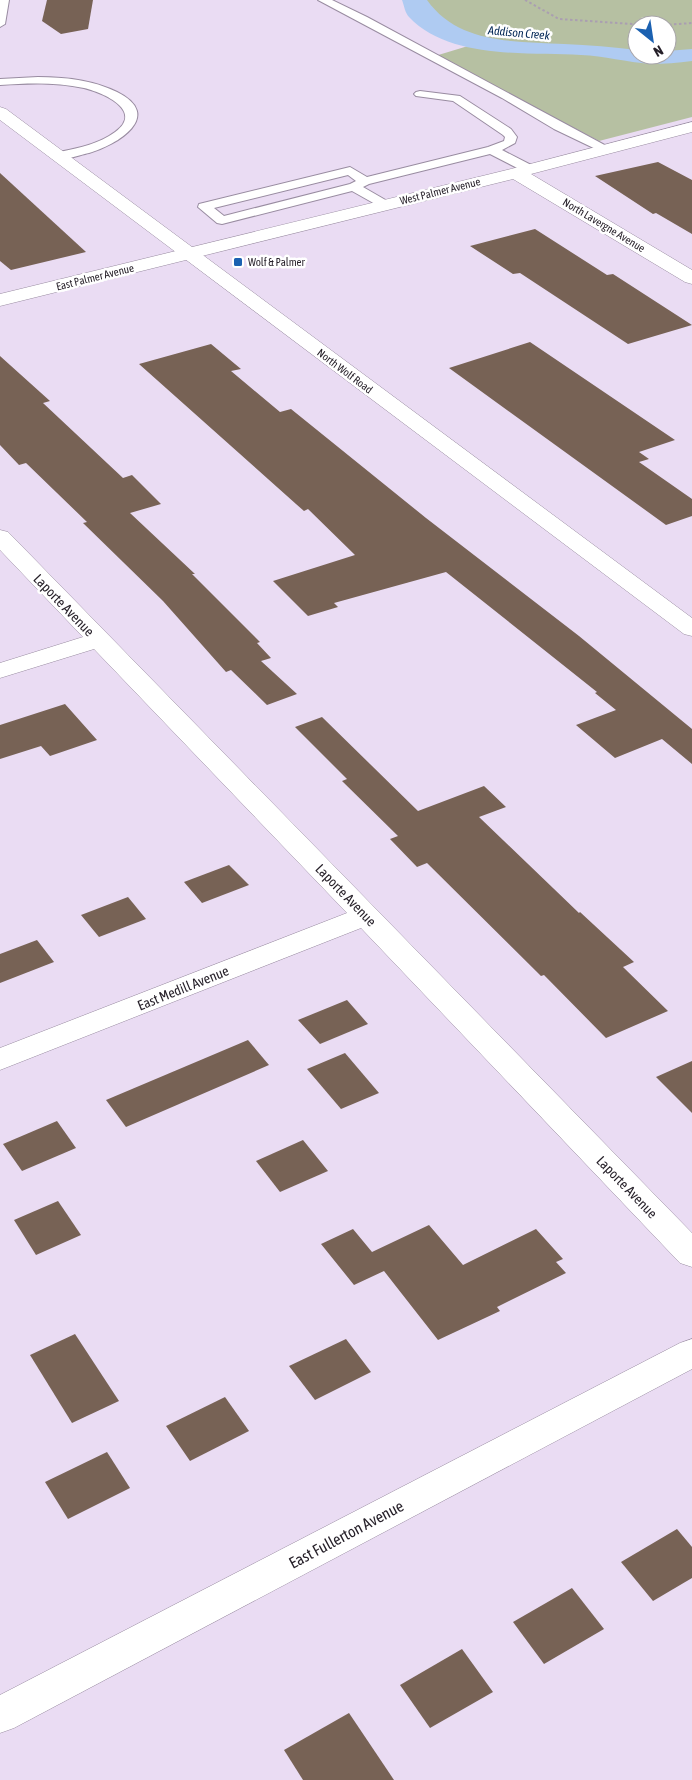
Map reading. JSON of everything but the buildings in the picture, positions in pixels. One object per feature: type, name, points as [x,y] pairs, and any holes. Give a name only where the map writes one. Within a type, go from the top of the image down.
[{"type":"street","name":"North Wolf Road","points":[[0,112],[692,630]]},
{"type":"street","name":"West Palmer Avenue","points":[[187,253],[522,171],[692,127]]},
{"type":"street","name":"North Lavergne Avenue","points":[[522,171],[692,278]]},
{"type":"street","name":"East Palmer Avenue","points":[[1,301],[187,253]]},
{"type":"street","name":"Laporte Avenue","points":[[0,537],[97,640],[692,1254]]},
{"type":"street","points":[[0,671],[97,640]]},
{"type":"street","name":"East Medill Avenue","points":[[0,1060],[366,916]]},
{"type":"street","name":"East Fullerton Avenue","points":[[0,1715],[692,1353]]},
{"type":"lane","points":[[322,0],[363,19],[558,126],[606,149]]},
{"type":"lane","points":[[0,24],[3,2]]},
{"type":"lane","points":[[0,82],[52,80],[84,84],[110,93],[126,104],[131,118],[123,132],[102,145],[59,156]]},
{"type":"lane","points":[[384,205],[360,184],[350,171],[204,207],[222,220],[360,184],[492,150],[509,143],[511,137],[507,132],[456,98],[420,94]]},
{"type":"lane","points":[[492,150],[522,171]]},
{"type":"path","points":[[525,0],[559,19],[627,24]]},
{"type":"path","points":[[677,24],[692,23]]},
{"type":"green space","points":[[404,0],[692,0],[692,117],[599,141],[435,56],[468,46],[430,32],[404,6]]},
{"type":"water","points":[[402,0],[427,0],[440,15],[472,33],[508,41],[627,49],[627,61],[590,56],[490,51],[467,47],[446,41],[426,31],[409,17]]},
{"type":"water","points":[[692,49],[692,61],[677,62],[677,50]]},
{"type":"place","name":"Wolf & Palmer","points":[[238,262]]},
{"type":"water label","name":"Addison Creek","points":[[519,33]]}]
